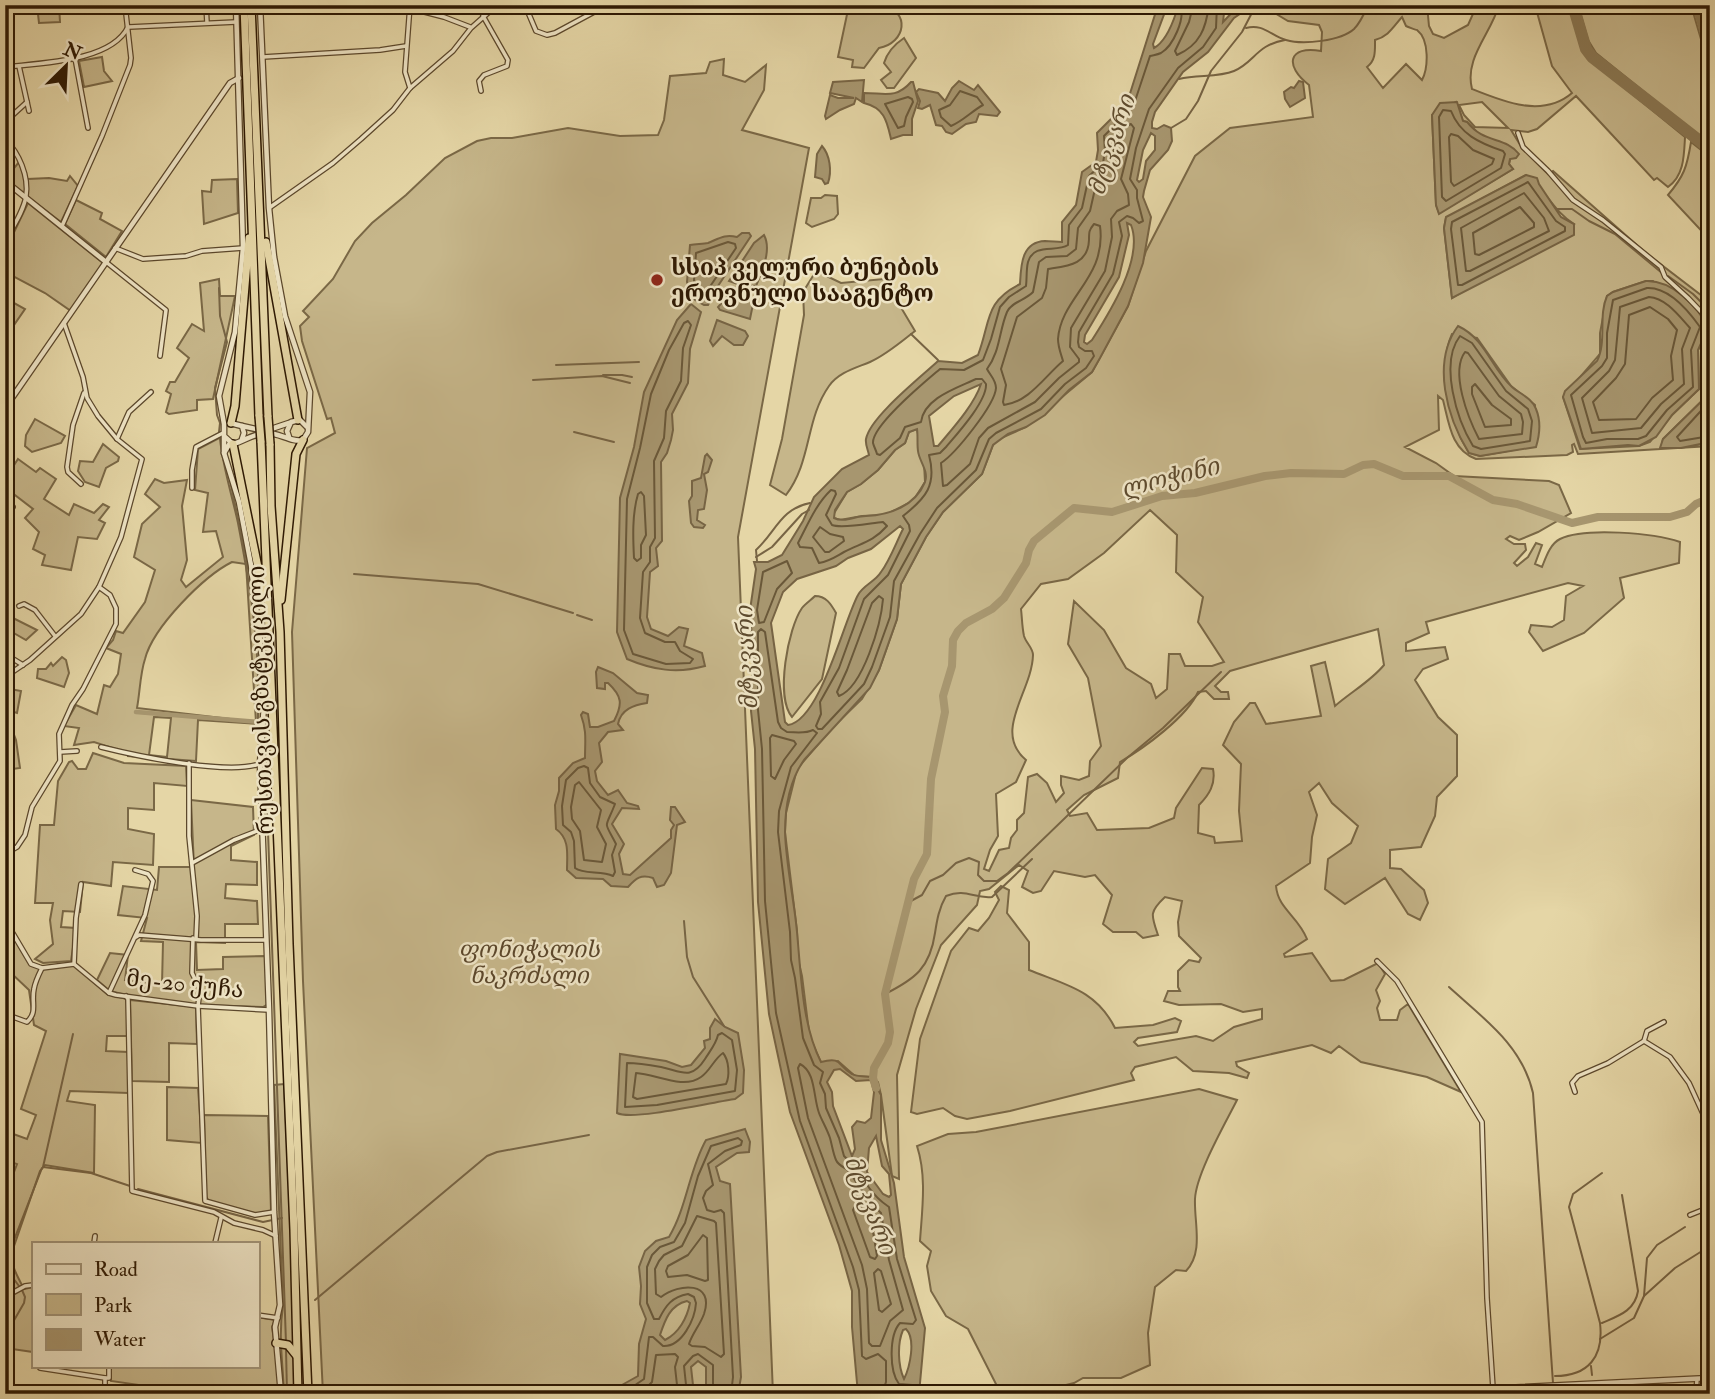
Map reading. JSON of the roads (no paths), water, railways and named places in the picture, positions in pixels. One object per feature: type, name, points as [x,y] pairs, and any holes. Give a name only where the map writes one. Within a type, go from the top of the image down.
[{"type":"highway","name":"რუსთავის გზატკეცილი","points":[[244,5],[259,416],[308,1394]]},
{"type":"highway","name":"რუსთავის გზატკეცილი","points":[[251,5],[271,506],[280,632],[285,944],[298,1394]]},
{"type":"highway","points":[[260,203],[270,272],[299,420]]},
{"type":"highway","points":[[226,429],[235,406],[252,213]]},
{"type":"highway","points":[[280,632],[282,580],[296,454],[303,440]]},
{"type":"highway","points":[[232,443],[270,635]]},
{"type":"highway","points":[[296,1334],[282,1344],[297,1355]]},
{"type":"street","points":[[62,226],[130,65],[129,27],[125,5]]},
{"type":"street","points":[[206,5],[207,23]]},
{"type":"street","points":[[232,443],[219,396],[235,332],[243,248],[236,5]]},
{"type":"street","points":[[224,453],[232,443],[265,433],[296,441],[303,440],[307,434],[309,384],[290,333],[280,294],[269,208],[260,5]]},
{"type":"street","points":[[269,208],[333,163],[393,110],[410,88],[453,51],[471,28],[497,5]]},
{"type":"street","points":[[524,5],[536,31],[547,35],[607,5]]},
{"type":"street","points":[[410,88],[405,72],[409,6],[471,28]]},
{"type":"street","points":[[481,91],[479,81],[484,75],[507,66],[508,61],[483,16]]},
{"type":"street","points":[[5,67],[75,58],[109,47],[117,42],[129,27],[236,22]]},
{"type":"street","points":[[263,57],[406,46]]},
{"type":"street","points":[[75,58],[88,128]]},
{"type":"street","points":[[19,66],[29,111]]},
{"type":"street","points":[[5,408],[230,83],[239,78]]},
{"type":"street","points":[[5,122],[27,102]]},
{"type":"street","points":[[1518,134],[1523,147],[1573,200],[1603,220],[1661,267],[1665,277],[1710,321]]},
{"type":"street","points":[[5,139],[20,160],[26,180],[26,197],[5,242]]},
{"type":"street","points":[[5,181],[166,310],[160,356]]},
{"type":"street","points":[[115,248],[143,259],[243,248]]},
{"type":"street","points":[[5,677],[23,665],[81,614],[99,587],[121,537],[142,459],[117,439],[97,416],[85,392],[83,377],[64,323]]},
{"type":"street","points":[[81,484],[68,472],[67,467],[73,425],[85,392]]},
{"type":"street","points":[[117,439],[129,412],[151,392]]},
{"type":"street","points":[[192,488],[196,447],[239,424],[265,431],[299,420],[309,406]]},
{"type":"street","points":[[299,420],[307,427]]},
{"type":"street","points":[[289,423],[286,431],[290,438]]},
{"type":"street","points":[[242,426],[242,440]]},
{"type":"street","points":[[226,429],[224,453],[239,502],[260,631],[264,705],[260,764],[274,1214],[280,1305],[275,1327],[282,1344],[281,1394]]},
{"type":"street","points":[[5,505],[13,507]]},
{"type":"street","points":[[5,854],[17,847],[24,835],[32,807],[56,768],[60,752],[59,734],[116,624],[116,608],[110,595],[99,587]]},
{"type":"street","points":[[19,606],[24,604],[32,607],[55,636]]},
{"type":"street","points":[[5,654],[23,665]]},
{"type":"street","points":[[101,747],[189,763],[244,768],[256,765]]},
{"type":"street","points":[[60,752],[77,751]]},
{"type":"street","points":[[189,763],[189,836],[197,916],[192,973],[200,989],[198,1006],[205,1201],[255,1215],[274,1214]]},
{"type":"street","points":[[192,863],[234,840],[262,829]]},
{"type":"street","points":[[109,993],[145,915],[153,881],[148,874],[135,870]]},
{"type":"street","points":[[5,920],[31,964],[42,968],[74,964],[81,884]]},
{"type":"street","points":[[133,938],[139,934],[194,939],[266,940]]},
{"type":"street","points":[[1377,961],[1397,981],[1482,1122],[1493,1388]]},
{"type":"street","name":"მე-20 ქუჩა","points":[[74,964],[109,993],[198,1006],[269,1010]]},
{"type":"street","points":[[5,1014],[27,1022],[31,1019],[34,1012],[33,988],[42,968]]},
{"type":"street","points":[[126,996],[129,1013],[132,1191],[214,1212],[221,1218],[276,1236]]},
{"type":"street","points":[[1575,1092],[1572,1083],[1578,1076],[1608,1063],[1644,1041],[1647,1031],[1664,1022]]},
{"type":"street","points":[[1644,1041],[1670,1057],[1689,1083],[1710,1129]]},
{"type":"street","points":[[1689,1215],[1710,1207]]},
{"type":"street","points":[[215,1242],[221,1218]]},
{"type":"street","points":[[94,1242],[95,1236]]},
{"type":"street","points":[[14,1292],[32,1285]]},
{"type":"street","points":[[259,1315],[278,1318]]},
{"type":"street","points":[[40,1368],[109,1378],[109,1368]]},
{"type":"street","points":[[105,1378],[105,1394]]},
{"type":"street","points":[[1381,1394],[1710,1378]]},
{"type":"street","points":[[1697,1379],[1697,1392],[1710,1389]]},
{"type":"water","name":"მტკვარი","points":[[1158,5],[1225,5],[1223,22],[1239,5],[1253,5],[1234,18],[1208,52],[1183,72],[1155,112],[1152,128],[1157,129],[1164,125],[1171,128],[1172,141],[1168,150],[1150,170],[1144,191],[1143,197],[1151,217],[1143,263],[1128,306],[1092,372],[1069,390],[1045,415],[993,445],[982,474],[943,512],[901,584],[897,619],[870,688],[804,760],[789,794],[785,823],[788,869],[796,920],[803,999],[810,1032],[821,1062],[837,1061],[854,1075],[871,1077],[881,1095],[881,1140],[894,1183],[904,1257],[925,1328],[919,1394],[858,1394],[852,1291],[839,1245],[790,1112],[769,1014],[758,902],[755,749],[751,711],[753,652],[750,610],[756,569],[754,562],[768,562],[782,555],[814,497],[842,469],[869,455],[866,441],[870,430],[886,409],[909,387],[938,361],[962,363],[978,355],[994,305],[1020,284],[1022,263],[1027,250],[1037,242],[1062,242],[1062,222],[1076,205],[1082,172],[1096,162],[1097,133],[1127,103]],"holes":[[[1172,8],[1176,13],[1168,33],[1154,48],[1153,44],[1165,12]],[[1151,133],[1155,136],[1155,150],[1146,161],[1143,179],[1139,182],[1137,180],[1143,150]],[[1127,223],[1131,225],[1134,238],[1129,269],[1108,315],[1087,344],[1084,342],[1085,335],[1119,277],[1129,235]],[[981,384],[968,408],[938,446],[934,446],[929,416],[954,396]],[[917,429],[918,451],[926,478],[915,497],[901,508],[884,514],[846,520],[834,518],[835,510],[847,492],[878,470],[895,450],[905,443],[909,432]],[[900,526],[903,529],[884,567],[858,595],[821,689],[800,719],[788,725],[785,722],[771,623],[783,592],[797,579],[836,566],[871,549]],[[840,1069],[856,1081],[871,1080],[874,1092],[871,1118],[865,1123],[857,1121],[852,1127],[855,1149],[852,1156],[827,1082],[834,1070]],[[876,1136],[882,1166],[889,1174],[891,1195],[889,1197],[883,1194],[867,1172],[869,1148]],[[906,1329],[911,1346],[910,1361],[904,1379],[899,1361],[903,1330]]]},
{"type":"water","points":[[864,80],[862,102],[856,98],[854,104],[826,119],[830,95],[854,98],[830,93],[833,82]]},
{"type":"water","points":[[959,81],[974,90],[978,85],[1000,112],[997,116],[979,114],[976,122],[966,124],[952,134],[936,125],[930,105],[918,108],[920,101],[916,92],[919,89],[938,93],[945,101]]},
{"type":"water","points":[[1299,81],[1303,82],[1305,98],[1290,107],[1284,92],[1294,88]]},
{"type":"water","points":[[911,82],[918,101],[912,119],[912,135],[891,139],[884,116],[877,108],[864,103],[864,93],[895,93]]},
{"type":"water","points":[[1457,102],[1463,121],[1480,134],[1507,144],[1519,154],[1510,159],[1509,164],[1513,169],[1439,214],[1436,205],[1432,115],[1440,103]]},
{"type":"water","points":[[822,146],[830,168],[828,183],[825,184],[822,179],[815,177],[817,154]]},
{"type":"water","points":[[1526,175],[1537,178],[1561,217],[1574,224],[1574,235],[1452,298],[1444,228],[1446,217]]},
{"type":"water","points":[[742,233],[749,233],[751,236],[708,305],[692,298],[687,282],[690,245],[708,243],[726,236],[737,237]]},
{"type":"water","points":[[764,235],[767,254],[756,286],[746,287],[729,281],[754,243]]},
{"type":"water","points":[[1646,281],[1665,285],[1683,296],[1698,311],[1708,328],[1698,350],[1699,389],[1672,415],[1656,437],[1639,446],[1581,449],[1563,397],[1565,391],[1597,361],[1602,346],[1603,312],[1607,296]]},
{"type":"water","points":[[733,290],[751,298],[753,304],[750,319],[720,310],[718,307]]},
{"type":"water","points":[[691,304],[701,312],[690,349],[688,383],[672,414],[671,440],[661,462],[662,541],[656,548],[658,566],[650,572],[647,617],[651,629],[668,636],[679,627],[688,629],[684,646],[702,653],[705,666],[675,670],[646,666],[627,659],[617,632],[620,498],[634,447],[644,392],[677,320]]},
{"type":"water","points":[[717,320],[745,331],[748,336],[743,345],[734,345],[722,336],[713,346],[710,341]]},
{"type":"water","points":[[1458,326],[1475,338],[1512,387],[1534,405],[1539,423],[1536,447],[1480,456],[1469,453],[1454,423],[1445,390],[1445,356]]},
{"type":"water","points":[[1710,393],[1710,442],[1681,448],[1660,448],[1663,439]]},
{"type":"water","points":[[707,454],[712,460],[708,472],[704,474],[707,490],[704,509],[698,510],[697,520],[705,525],[703,528],[694,527],[691,523],[689,501],[692,496],[692,481],[701,478]]},
{"type":"water","points":[[598,667],[613,673],[637,693],[648,695],[647,703],[633,707],[622,715],[618,724],[623,730],[608,732],[599,743],[602,762],[595,771],[597,781],[608,795],[618,790],[627,803],[638,806],[639,809],[622,808],[612,824],[624,844],[619,854],[623,874],[630,875],[671,838],[674,825],[670,820],[671,807],[675,807],[685,822],[677,825],[671,873],[664,885],[657,887],[653,878],[645,876],[636,879],[628,887],[611,886],[603,879],[576,878],[567,870],[566,842],[556,829],[555,805],[559,778],[573,763],[585,758],[585,731],[581,715],[583,712],[588,714],[590,727],[598,727],[614,721],[619,710],[620,700],[608,683],[605,683],[605,689],[597,688]]},
{"type":"water","points":[[715,1019],[738,1033],[744,1070],[743,1093],[735,1099],[674,1110],[639,1115],[617,1113],[620,1054],[666,1061],[682,1067],[691,1065],[705,1048],[704,1041],[710,1039],[710,1028]]},
{"type":"water","points":[[745,1129],[750,1142],[749,1152],[737,1153],[716,1167],[720,1181],[730,1184],[741,1377],[738,1394],[706,1394],[706,1367],[698,1361],[691,1367],[694,1394],[613,1394],[613,1390],[638,1376],[639,1344],[646,1319],[640,1304],[639,1267],[645,1251],[656,1241],[669,1237],[706,1140]],"holes":[[[681,1303],[690,1303],[682,1324],[665,1340],[660,1335],[669,1314]]]},
{"type":"waterway","points":[[1171,128],[1186,119],[1198,101],[1211,71],[1242,32],[1256,5]]},
{"type":"waterway","points":[[1246,28],[1257,27],[1293,41],[1331,39],[1354,29],[1368,5]]},
{"type":"waterway","points":[[1179,79],[1234,71],[1268,46],[1285,40]]},
{"type":"waterway","points":[[1557,209],[1572,209],[1615,234],[1662,273]]},
{"type":"waterway","points":[[1668,276],[1693,294],[1710,311]]},
{"type":"waterway","points":[[219,288],[220,316],[227,342],[215,388],[219,432]]},
{"type":"waterway","points":[[911,334],[938,360]]},
{"type":"waterway","points":[[556,365],[639,362]]},
{"type":"waterway","points":[[603,375],[632,377]]},
{"type":"waterway","points":[[533,380],[602,376],[630,383]]},
{"type":"waterway","points":[[574,432],[614,442]]},
{"type":"waterway","points":[[220,439],[248,582],[258,679]]},
{"type":"waterway","name":"ლოჭინი","points":[[876,1088],[874,1068],[888,1043],[890,1032],[885,994],[914,879],[927,854],[931,779],[945,712],[943,696],[952,666],[953,640],[966,623],[992,609],[1004,598],[1026,563],[1034,541],[1074,508],[1112,512],[1162,496],[1195,493],[1265,476],[1291,473],[1344,474],[1363,465],[1374,464],[1403,476],[1449,476],[1493,500],[1517,504],[1572,523],[1598,517],[1670,517],[1687,512],[1696,504],[1710,498]]},
{"type":"waterway","points":[[757,561],[756,550],[779,522],[792,510],[810,503]]},
{"type":"waterway","points":[[756,557],[772,547],[802,514],[809,510]]},
{"type":"waterway","points":[[354,574],[478,584],[573,613]]},
{"type":"waterway","points":[[577,615],[592,620]]},
{"type":"waterway","points":[[909,902],[922,895],[930,881],[943,875],[956,863],[969,858],[979,862],[978,875],[984,881],[997,881],[1008,873],[1221,672]]},
{"type":"waterway","points":[[258,686],[258,722]]},
{"type":"waterway","points":[[136,712],[258,722]]},
{"type":"waterway","points":[[265,746],[286,1343]]},
{"type":"waterway","points":[[885,994],[905,983],[925,964],[946,896],[965,893],[992,897],[1032,859]]},
{"type":"waterway","points":[[684,921],[687,957],[693,977],[724,1026]]},
{"type":"waterway","points":[[1449,987],[1511,1047],[1528,1076],[1533,1093],[1553,1383]]},
{"type":"waterway","points":[[73,1034],[43,1167],[91,1173],[130,1186]]},
{"type":"waterway","points":[[315,1300],[487,1156],[589,1135]]},
{"type":"waterway","points":[[19,1286],[10,1274],[7,1258],[42,1168]]},
{"type":"waterway","points":[[1555,1376],[1567,1375],[1585,1368],[1596,1355],[1599,1346],[1600,1323],[1569,1207],[1573,1194],[1602,1173]]},
{"type":"waterway","points":[[138,1189],[263,1222],[282,1218]]},
{"type":"waterway","points":[[1602,1323],[1630,1308],[1638,1291],[1622,1195]]},
{"type":"waterway","points":[[1600,1339],[1634,1318],[1644,1296],[1647,1258],[1657,1245],[1685,1227]]},
{"type":"waterway","points":[[1644,1296],[1675,1268],[1710,1246]]},
{"type":"waterway","points":[[5,1336],[24,1303],[22,1290]]},
{"type":"waterway","points":[[286,1349],[287,1394]]},
{"type":"waterway","points":[[1591,1366],[1592,1375]]},
{"type":"place","name":"სსიპ ველური ბუნების ეროვნული სააგენტო","points":[[657,280]]},
{"type":"park label","name":"ფონიჭალის ნაკრძალი","points":[[529,962]]}]
